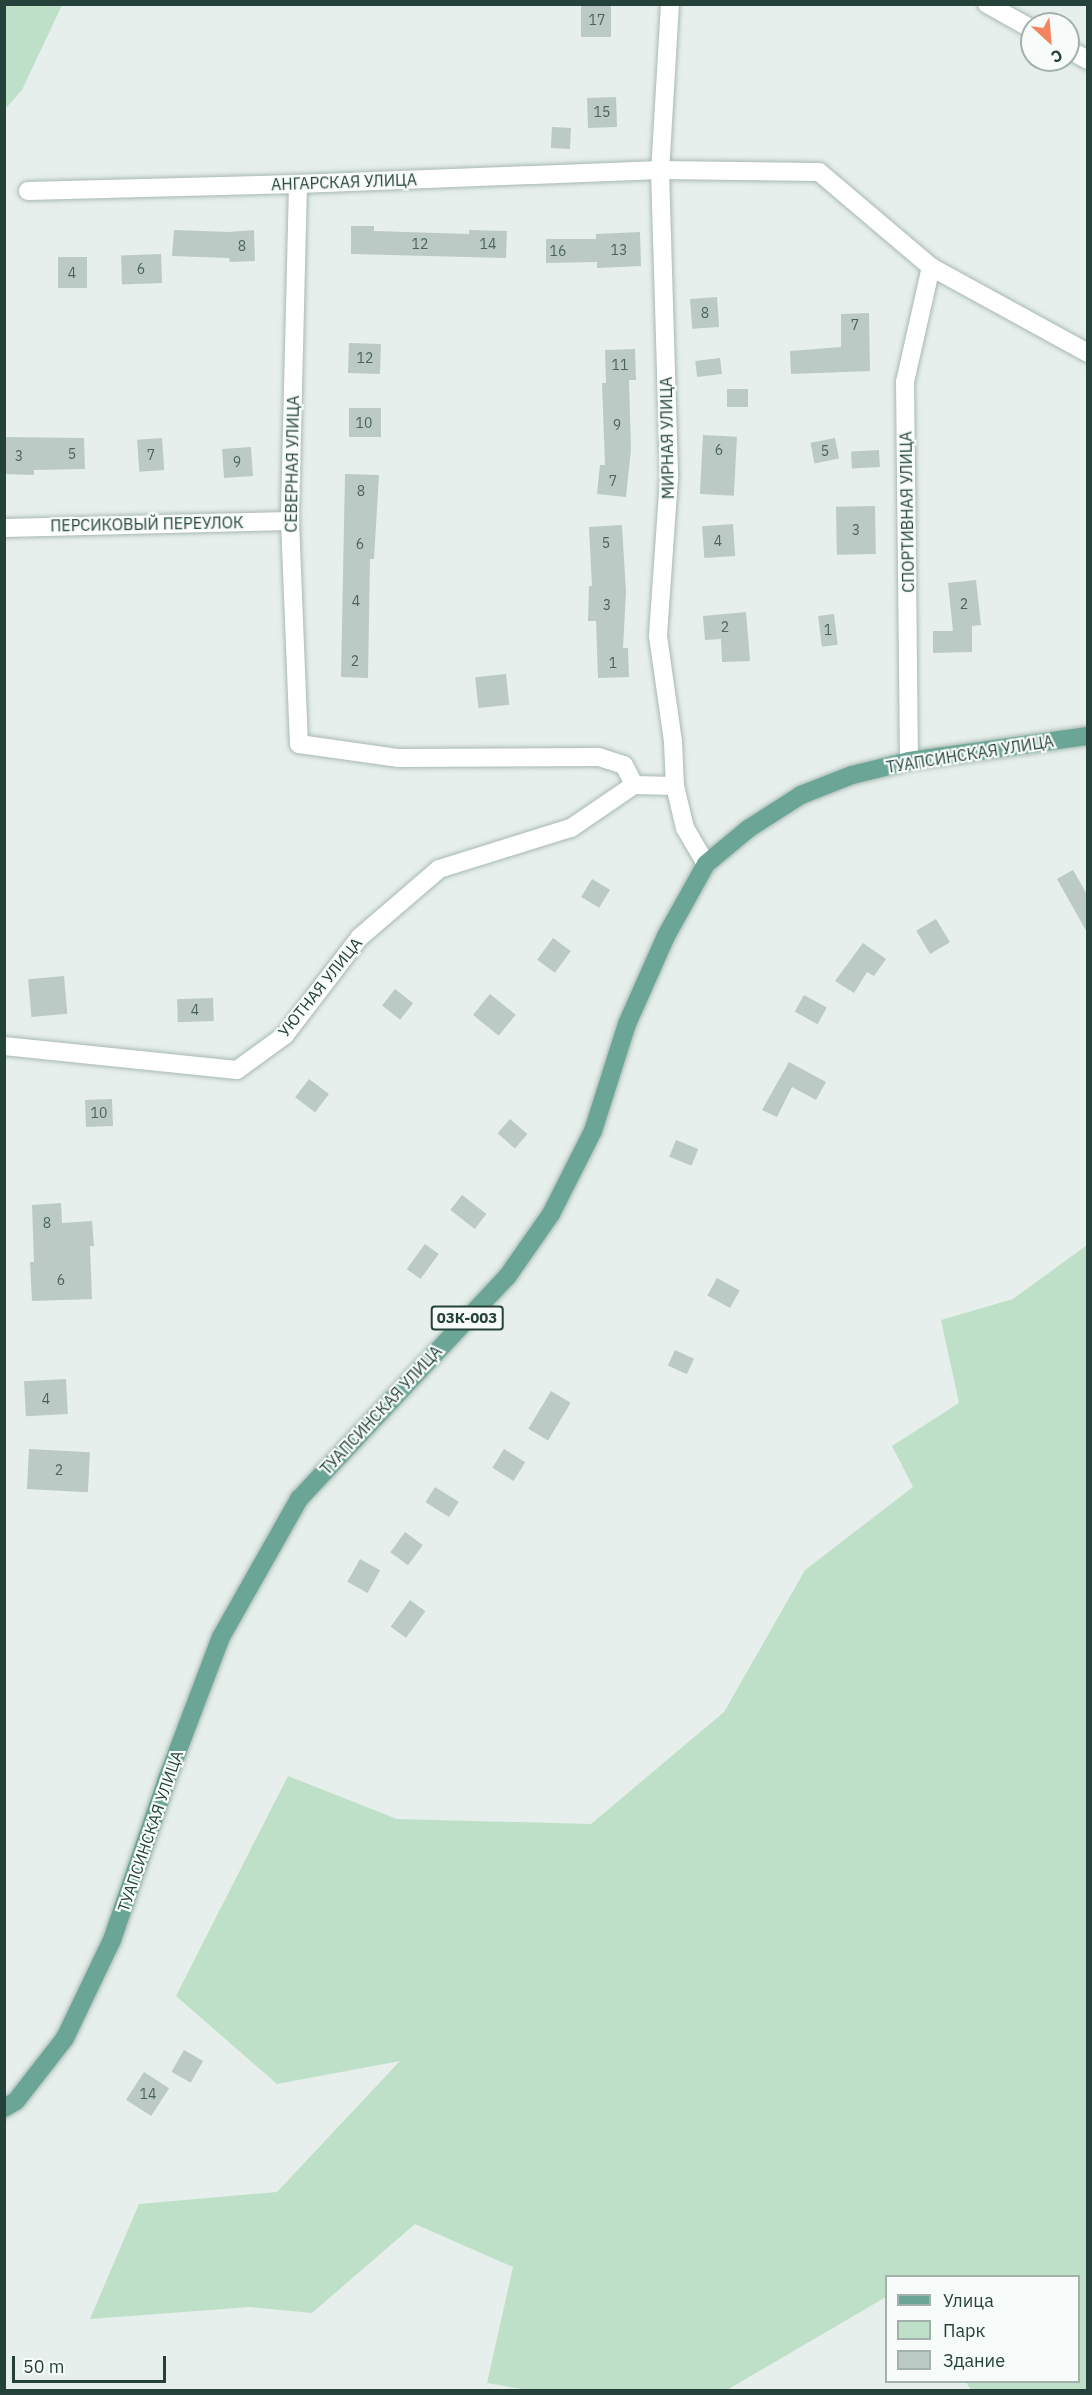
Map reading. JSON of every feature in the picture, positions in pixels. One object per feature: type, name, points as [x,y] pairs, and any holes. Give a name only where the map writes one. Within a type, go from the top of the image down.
[{"type":"main road","name":"ТУАПСИНСКАЯ УЛИЦА","points":[[4,2108],[16,2101],[65,2038],[112,1940],[166,1779],[221,1638],[299,1499],[507,1277],[551,1214],[593,1131],[627,1024],[666,936],[706,864],[748,829],[801,795],[852,775],[909,760],[1088,736]]},
{"type":"street","name":"МИРНАЯ УЛИЦА","points":[[670,4],[660,170],[669,478],[658,636],[673,742],[675,786],[685,828],[706,864]]},
{"type":"street","points":[[987,4],[1020,22]]},
{"type":"street","name":"АНГАРСКАЯ УЛИЦА","points":[[28,191],[298,184],[660,170],[819,172],[931,267],[1088,353]]},
{"type":"street","name":"СЕВЕРНАЯ УЛИЦА","points":[[298,184],[290,521],[298,744],[399,758],[599,757],[624,765],[634,785]]},
{"type":"street","name":"СПОРТИВНАЯ УЛИЦА","points":[[909,760],[905,382],[931,267]]},
{"type":"street","name":"ПЕРСИКОВЫЙ ПЕРЕУЛОК","points":[[4,528],[290,521]]},
{"type":"street","points":[[634,785],[675,786]]},
{"type":"street","name":"УЮТНАЯ УЛИЦА","points":[[4,1046],[237,1070],[285,1035],[360,937],[439,869],[571,828],[634,785]]},
{"type":"green space","points":[[5,4],[62,5],[22,90],[5,109]]},
{"type":"green space","points":[[1087,1245],[1087,2390],[971,2390],[967,2383],[1080,2383],[1080,2275],[885,2275],[885,2298],[727,2390],[527,2390],[487,2383],[513,2267],[415,2224],[312,2313],[250,2307],[90,2319],[139,2204],[277,2192],[400,2061],[277,2084],[176,1996],[288,1776],[397,1819],[591,1824],[724,1712],[805,1570],[913,1487],[892,1446],[959,1403],[941,1320],[1013,1299]]},
{"type":"building","points":[[581,4],[611,4],[611,37],[581,37]]},
{"type":"building","points":[[616,97],[617,127],[588,128],[587,98]]},
{"type":"building","points":[[552,127],[571,128],[570,149],[551,148]]},
{"type":"building","points":[[351,226],[374,226],[374,231],[469,234],[469,230],[507,231],[506,258],[351,254]]},
{"type":"building","points":[[174,230],[229,232],[254,230],[255,261],[230,262],[229,258],[172,256]]},
{"type":"building","points":[[640,232],[641,266],[597,268],[597,262],[546,263],[546,239],[596,239],[596,234]]},
{"type":"building","points":[[161,254],[162,283],[122,284],[121,255]]},
{"type":"building","points":[[58,257],[87,257],[87,288],[58,288]]},
{"type":"building","points":[[717,297],[719,327],[692,329],[690,299]]},
{"type":"building","points":[[869,313],[870,371],[791,374],[790,351],[841,347],[841,314]]},
{"type":"building","points":[[349,343],[381,344],[380,374],[348,373]]},
{"type":"building","points":[[635,349],[636,380],[629,380],[631,449],[626,497],[597,494],[600,465],[605,465],[602,383],[606,383],[605,350]]},
{"type":"building","points":[[720,358],[722,374],[697,377],[695,361]]},
{"type":"building","points":[[727,389],[748,389],[748,407],[727,407]]},
{"type":"building","points":[[349,408],[381,408],[381,437],[349,437]]},
{"type":"building","points":[[703,435],[737,437],[734,496],[700,494]]},
{"type":"building","points":[[4,437],[84,438],[85,469],[34,470],[34,475],[4,474]]},
{"type":"building","points":[[162,438],[164,470],[139,472],[137,440]]},
{"type":"building","points":[[835,438],[839,459],[814,463],[810,443]]},
{"type":"building","points":[[251,447],[253,476],[224,478],[222,449]]},
{"type":"building","points":[[879,450],[880,467],[852,468],[851,451]]},
{"type":"building","points":[[345,474],[379,475],[374,559],[370,559],[368,678],[341,677]]},
{"type":"building","points":[[875,506],[876,554],[837,555],[836,507]]},
{"type":"building","points":[[733,524],[735,556],[704,558],[702,526]]},
{"type":"building","points":[[622,525],[626,592],[623,648],[628,648],[629,677],[598,678],[596,621],[588,621],[589,586],[592,586],[589,527]]},
{"type":"building","points":[[976,580],[981,625],[972,626],[972,652],[933,653],[933,631],[953,631],[948,583]]},
{"type":"building","points":[[746,612],[750,661],[722,662],[721,639],[705,640],[703,616]]},
{"type":"building","points":[[834,614],[838,645],[822,647],[818,616]]},
{"type":"building","points":[[506,674],[509,705],[478,708],[475,677]]},
{"type":"building","points":[[1073,870],[1088,896],[1088,934],[1057,879]]},
{"type":"building","points":[[592,879],[610,890],[599,908],[581,897]]},
{"type":"building","points":[[936,919],[950,942],[930,954],[916,931]]},
{"type":"building","points":[[553,938],[571,951],[555,973],[537,960]]},
{"type":"building","points":[[863,943],[886,959],[874,976],[867,972],[854,993],[835,981]]},
{"type":"building","points":[[64,976],[67,1014],[31,1017],[28,979]]},
{"type":"building","points":[[395,989],[413,1003],[400,1020],[382,1006]]},
{"type":"building","points":[[490,994],[516,1015],[499,1036],[473,1015]]},
{"type":"building","points":[[804,995],[827,1008],[818,1024],[795,1012]]},
{"type":"building","points":[[213,998],[214,1021],[178,1022],[177,999]]},
{"type":"building","points":[[789,1062],[826,1082],[816,1100],[792,1087],[777,1117],[762,1110]]},
{"type":"building","points":[[309,1079],[329,1094],[315,1112],[295,1097]]},
{"type":"building","points":[[112,1099],[113,1126],[86,1127],[85,1100]]},
{"type":"building","points":[[510,1119],[527,1134],[515,1148],[498,1133]]},
{"type":"building","points":[[676,1140],[698,1149],[692,1166],[669,1157]]},
{"type":"building","points":[[462,1195],[486,1214],[475,1229],[450,1210]]},
{"type":"building","points":[[61,1203],[62,1223],[92,1221],[94,1246],[90,1246],[92,1299],[32,1301],[30,1262],[34,1262],[32,1205]]},
{"type":"building","points":[[425,1244],[439,1254],[421,1279],[407,1269]]},
{"type":"building","points":[[717,1278],[740,1291],[730,1308],[707,1295]]},
{"type":"building","points":[[675,1350],[694,1359],[687,1374],[668,1365]]},
{"type":"building","points":[[66,1379],[68,1414],[26,1416],[24,1381]]},
{"type":"building","points":[[551,1391],[571,1403],[548,1441],[528,1429]]},
{"type":"building","points":[[29,1449],[90,1452],[88,1492],[27,1489]]},
{"type":"building","points":[[504,1449],[525,1462],[514,1481],[492,1468]]},
{"type":"building","points":[[435,1487],[459,1502],[449,1517],[425,1502]]},
{"type":"building","points":[[405,1532],[423,1545],[408,1565],[390,1552]]},
{"type":"building","points":[[360,1559],[380,1570],[368,1593],[347,1582]]},
{"type":"building","points":[[410,1600],[425,1611],[406,1638],[391,1627]]},
{"type":"building","points":[[184,2050],[203,2061],[191,2083],[172,2072]]},
{"type":"building","points":[[144,2072],[169,2088],[151,2116],[126,2100]]}]
